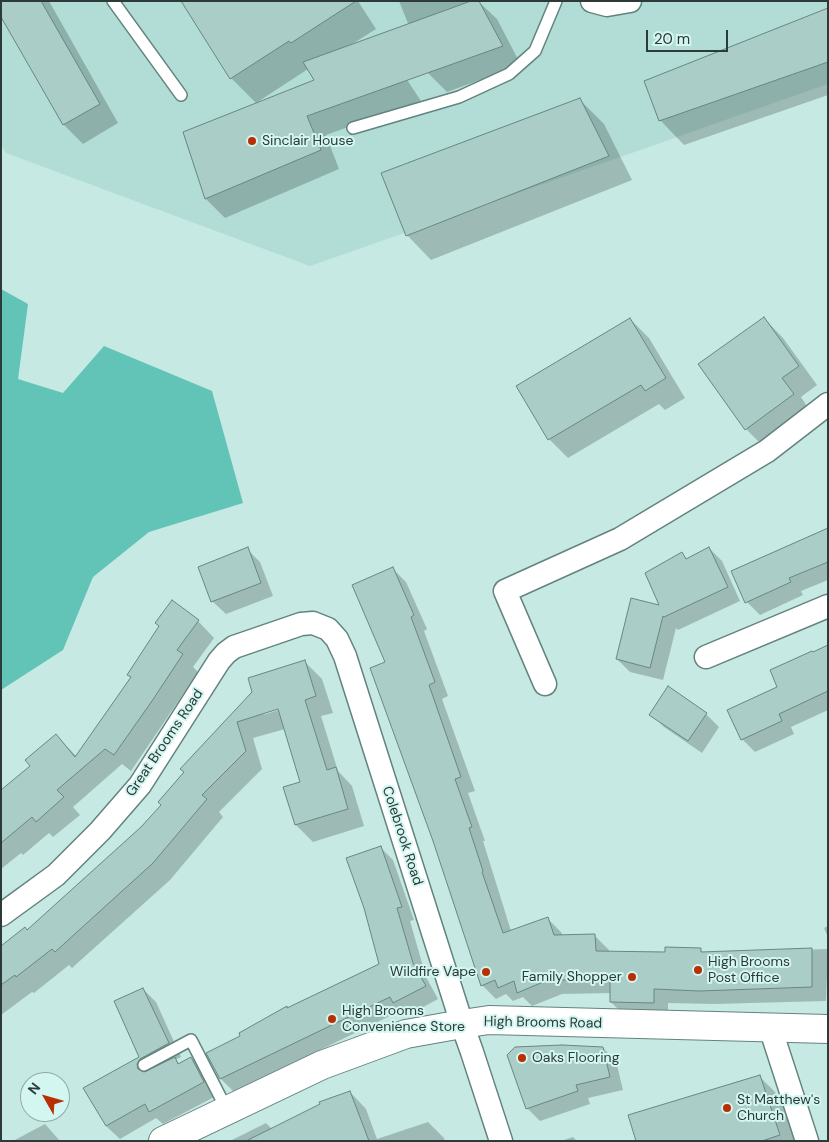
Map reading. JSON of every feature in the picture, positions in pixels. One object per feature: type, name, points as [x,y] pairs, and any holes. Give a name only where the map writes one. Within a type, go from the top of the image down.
[{"type":"street","points":[[592,1],[607,5],[630,1]]},
{"type":"street","points":[[545,684],[505,591],[620,539],[767,451],[828,404]]},
{"type":"street","points":[[706,657],[828,606]]},
{"type":"street","name":"Colebrook Road","points":[[234,647],[300,624],[313,623],[328,629],[337,639],[345,656],[501,1141]]},
{"type":"street","name":"Great Brooms Road","points":[[1,915],[56,875],[100,831],[140,785],[219,661],[234,647]]},
{"type":"street","name":"High Brooms Road","points":[[162,1141],[322,1065],[406,1034],[462,1024],[489,1020],[828,1029]]},
{"type":"street","points":[[770,1027],[807,1141]]},
{"type":"lane","points":[[113,1],[181,95]]},
{"type":"lane","points":[[353,128],[459,98],[509,74],[535,51],[556,1]]},
{"type":"lane","points":[[144,1065],[191,1040],[227,1110]]},
{"type":"shaded area","points":[[1,1],[828,1],[828,84],[310,266],[6,153],[1,144]]},
{"type":"shaded area","points":[[1,289],[28,304],[18,379],[63,393],[104,346],[212,391],[243,503],[149,532],[93,577],[63,650],[1,690]]},
{"type":"building","points":[[1,1],[41,1],[100,104],[63,125],[1,17]]},
{"type":"building","points":[[181,1],[356,1],[230,79]]},
{"type":"building","points":[[471,1],[479,1],[503,46],[307,116],[321,150],[205,199],[183,132],[314,80],[303,62]]},
{"type":"building","points":[[828,8],[828,62],[659,121],[644,81]]},
{"type":"building","points":[[580,98],[609,156],[406,236],[381,173]]},
{"type":"building","points":[[764,317],[799,366],[782,378],[794,394],[745,430],[698,364]]},
{"type":"building","points":[[630,318],[666,378],[645,391],[641,385],[548,440],[516,386]]},
{"type":"building","points":[[828,528],[828,562],[789,578],[791,582],[745,603],[731,571]]},
{"type":"building","points":[[248,547],[261,583],[211,602],[198,567]]},
{"type":"building","points":[[709,547],[728,587],[663,616],[650,668],[616,659],[631,598],[659,605],[645,573],[682,552],[686,559]]},
{"type":"building","points":[[393,567],[414,615],[411,617],[435,682],[429,685],[461,777],[455,779],[472,827],[469,828],[503,933],[548,917],[554,935],[595,934],[596,951],[665,952],[665,947],[701,948],[701,952],[812,948],[812,987],[699,991],[654,989],[654,1003],[610,1002],[610,980],[548,980],[517,993],[514,981],[498,988],[495,980],[481,986],[433,841],[370,668],[385,662],[352,585]]},
{"type":"building","points":[[172,600],[199,620],[177,650],[183,654],[114,755],[105,749],[57,790],[64,797],[36,822],[32,817],[1,843],[1,790],[30,766],[25,760],[56,734],[75,757],[131,677],[127,675],[159,626],[155,623]]},
{"type":"building","points":[[828,645],[828,691],[779,714],[782,721],[741,740],[727,710],[777,687],[770,670]]},
{"type":"building","points":[[305,660],[316,696],[305,700],[327,770],[336,767],[348,809],[295,825],[283,787],[300,782],[278,709],[237,722],[246,751],[202,795],[207,799],[153,863],[55,952],[52,949],[16,977],[15,975],[1,985],[1,946],[25,927],[27,930],[141,827],[161,805],[158,802],[184,772],[180,769],[252,692],[248,678]]},
{"type":"building","points":[[668,686],[707,713],[688,741],[649,715]]},
{"type":"building","points":[[381,846],[402,907],[397,908],[413,963],[426,986],[393,1003],[390,997],[220,1079],[206,1053],[240,1036],[239,1033],[287,1006],[287,1008],[379,964],[364,908],[346,858]]},
{"type":"building","points":[[143,988],[169,1043],[140,1059],[137,1064],[138,1069],[144,1072],[175,1057],[178,1064],[191,1057],[204,1082],[149,1112],[145,1104],[106,1126],[83,1088],[139,1057],[114,1001]]},
{"type":"building","points":[[562,1045],[603,1047],[610,1077],[576,1085],[578,1091],[526,1109],[507,1055],[515,1047]]},
{"type":"building","name":"St Matthew's Church","points":[[760,1075],[780,1135],[762,1141],[636,1141],[628,1115]]},
{"type":"building","points":[[350,1091],[369,1141],[246,1141],[320,1104],[319,1102]]},
{"type":"place","name":"Sinclair House","points":[[252,141]]},
{"type":"place","name":"High Brooms Post Office","points":[[698,970]]},
{"type":"place","name":"Wildfire Vape","points":[[486,972]]},
{"type":"place","name":"Family Shopper","points":[[632,977]]},
{"type":"place","name":"High Brooms Convenience Store","points":[[332,1019]]},
{"type":"place","name":"Oaks Flooring","points":[[522,1058]]},
{"type":"place","name":"St Matthew's Church","points":[[727,1108]]}]
